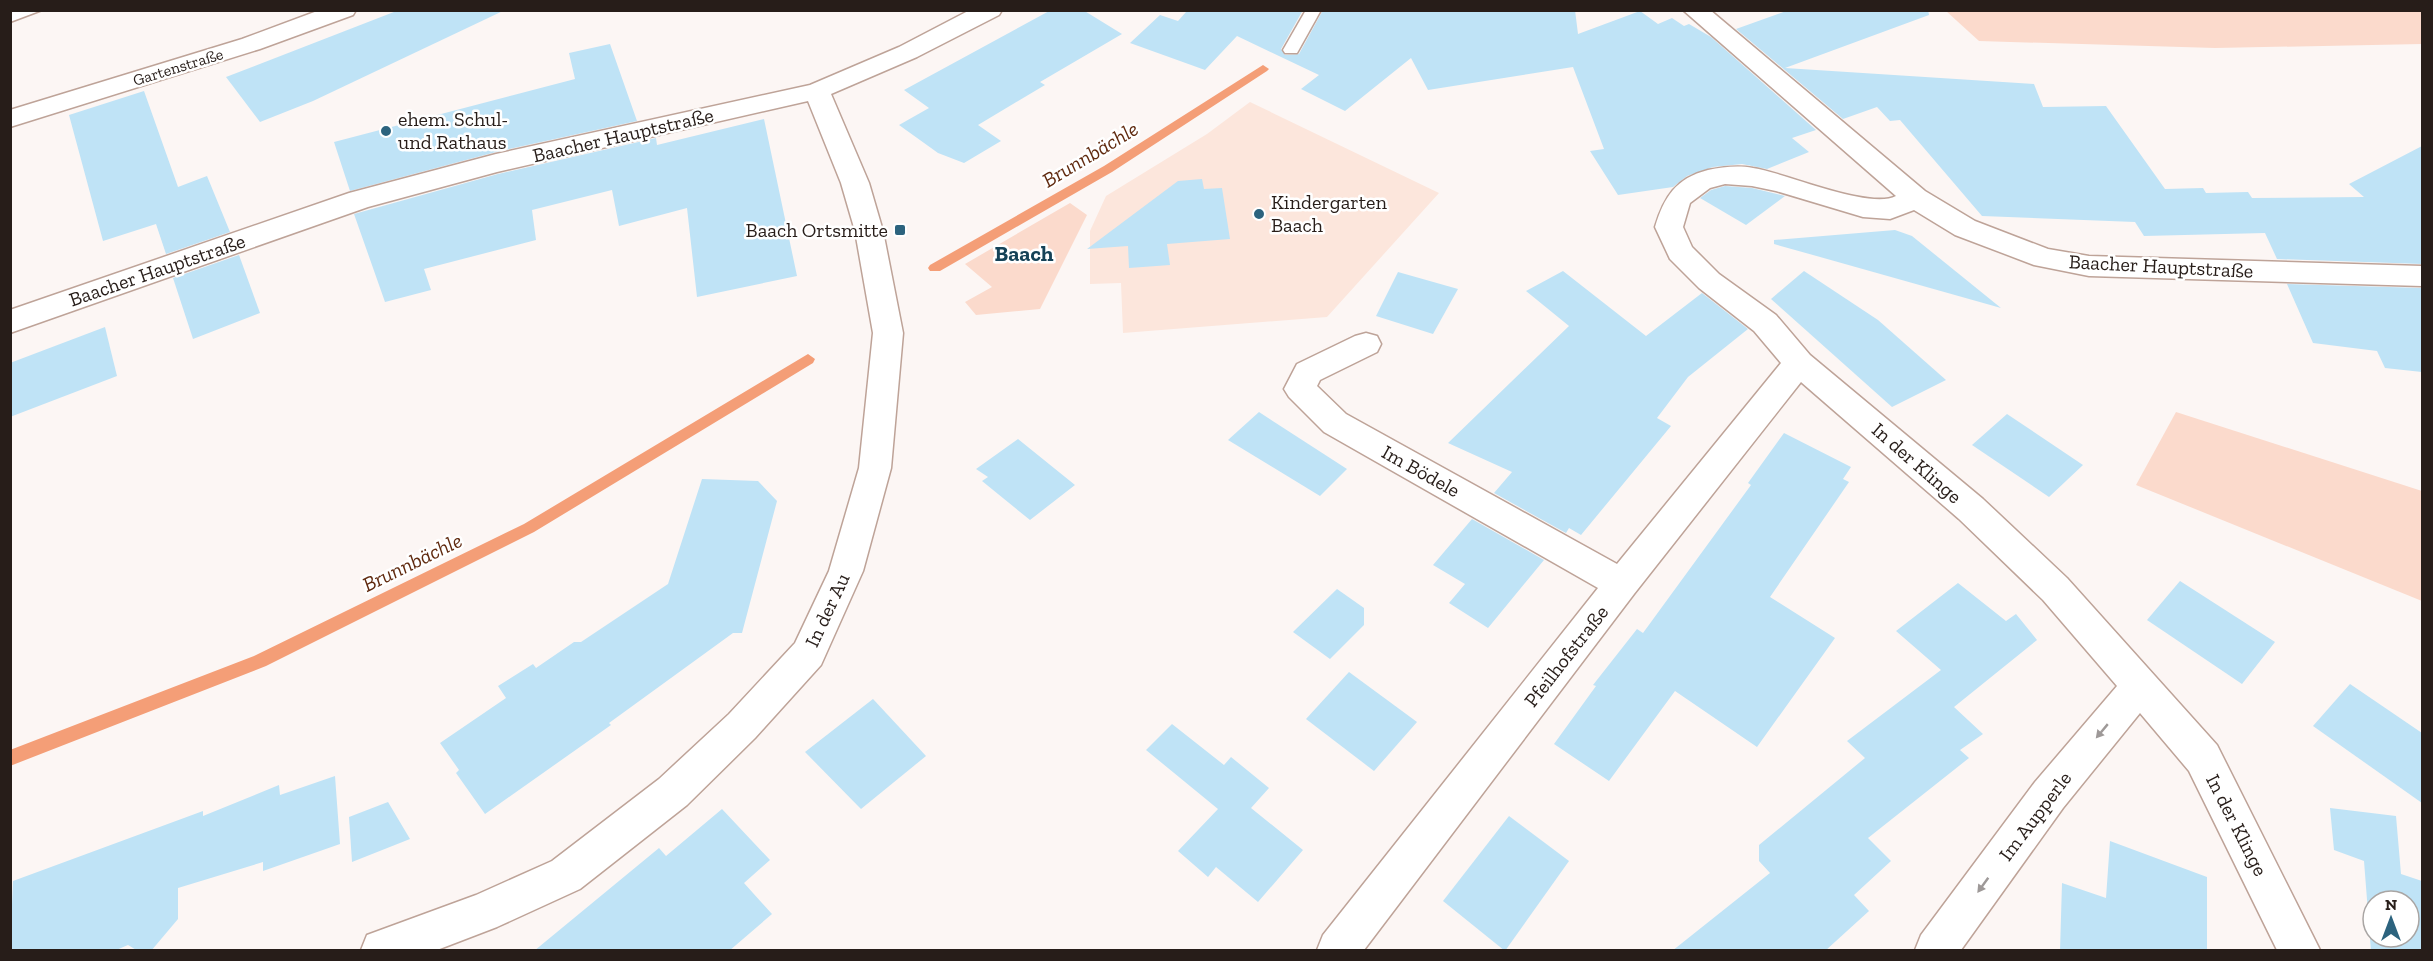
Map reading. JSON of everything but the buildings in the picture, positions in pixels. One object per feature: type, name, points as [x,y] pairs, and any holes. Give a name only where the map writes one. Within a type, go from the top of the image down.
[{"type":"street","name":"Gartenstraße","points":[[10,119],[251,44],[344,10]]},
{"type":"street","name":"Baacher Hauptstraße","points":[[10,322],[359,200],[496,164],[817,91],[908,52],[990,10]]},
{"type":"street","name":"Baacher Hauptstraße","points":[[1695,10],[1915,198],[1965,228],[2044,258],[2089,266],[2422,276]]},
{"type":"street","name":"In der Au","points":[[382,951],[482,912],[566,875],[673,792],[741,726],[808,654],[846,571],[869,491],[874,468],[888,333],[869,231],[855,183],[817,91]]},
{"type":"street","name":"In der Klinge","points":[[1915,198],[1887,210],[1858,206],[1764,177],[1721,177],[1697,183],[1679,198],[1669,227],[1680,252],[1709,281],[1765,323],[1799,363],[1971,509],[2055,589],[2203,758],[2299,951]]},
{"type":"street","name":"Im Bödele","points":[[1366,344],[1308,372],[1300,389],[1335,423],[1622,584]]},
{"type":"street","name":"Pfeilhofstraße","points":[[1338,951],[1622,584],[1799,363]]},
{"type":"street","name":"Im Aupperle","points":[[1936,951],[2049,795],[2140,686]]},
{"type":"lane","points":[[10,17],[35,10]]},
{"type":"lane","points":[[1291,50],[1299,32],[1314,10]]},
{"type":"shaded area","points":[[1946,11],[2422,11],[2422,44],[2215,48],[1979,41]]},
{"type":"shaded area","name":"Kindergarten Baach","points":[[1250,102],[1439,193],[1327,317],[1123,333],[1121,283],[1090,284],[1090,231],[1106,196],[1207,134]]},
{"type":"shaded area","points":[[1070,203],[1087,215],[1040,309],[976,315],[965,302],[992,287],[965,264]]},
{"type":"shaded area","points":[[2176,412],[2422,491],[2422,601],[2136,485]]},
{"type":"waterway","name":"Brunnbächle","points":[[935,268],[1108,169],[1263,69]]},
{"type":"waterway","name":"Brunnbächle","points":[[10,758],[260,661],[529,528],[808,359]]},
{"type":"place","name":"ehem. Schul- und Rathaus","points":[[386,131]]},
{"type":"place","name":"Kindergarten Baach","points":[[1259,214]]},
{"type":"place","name":"Baach Ortsmitte","points":[[900,230]]},
{"type":"district","name":"Baach","points":[[1024,253]]}]
